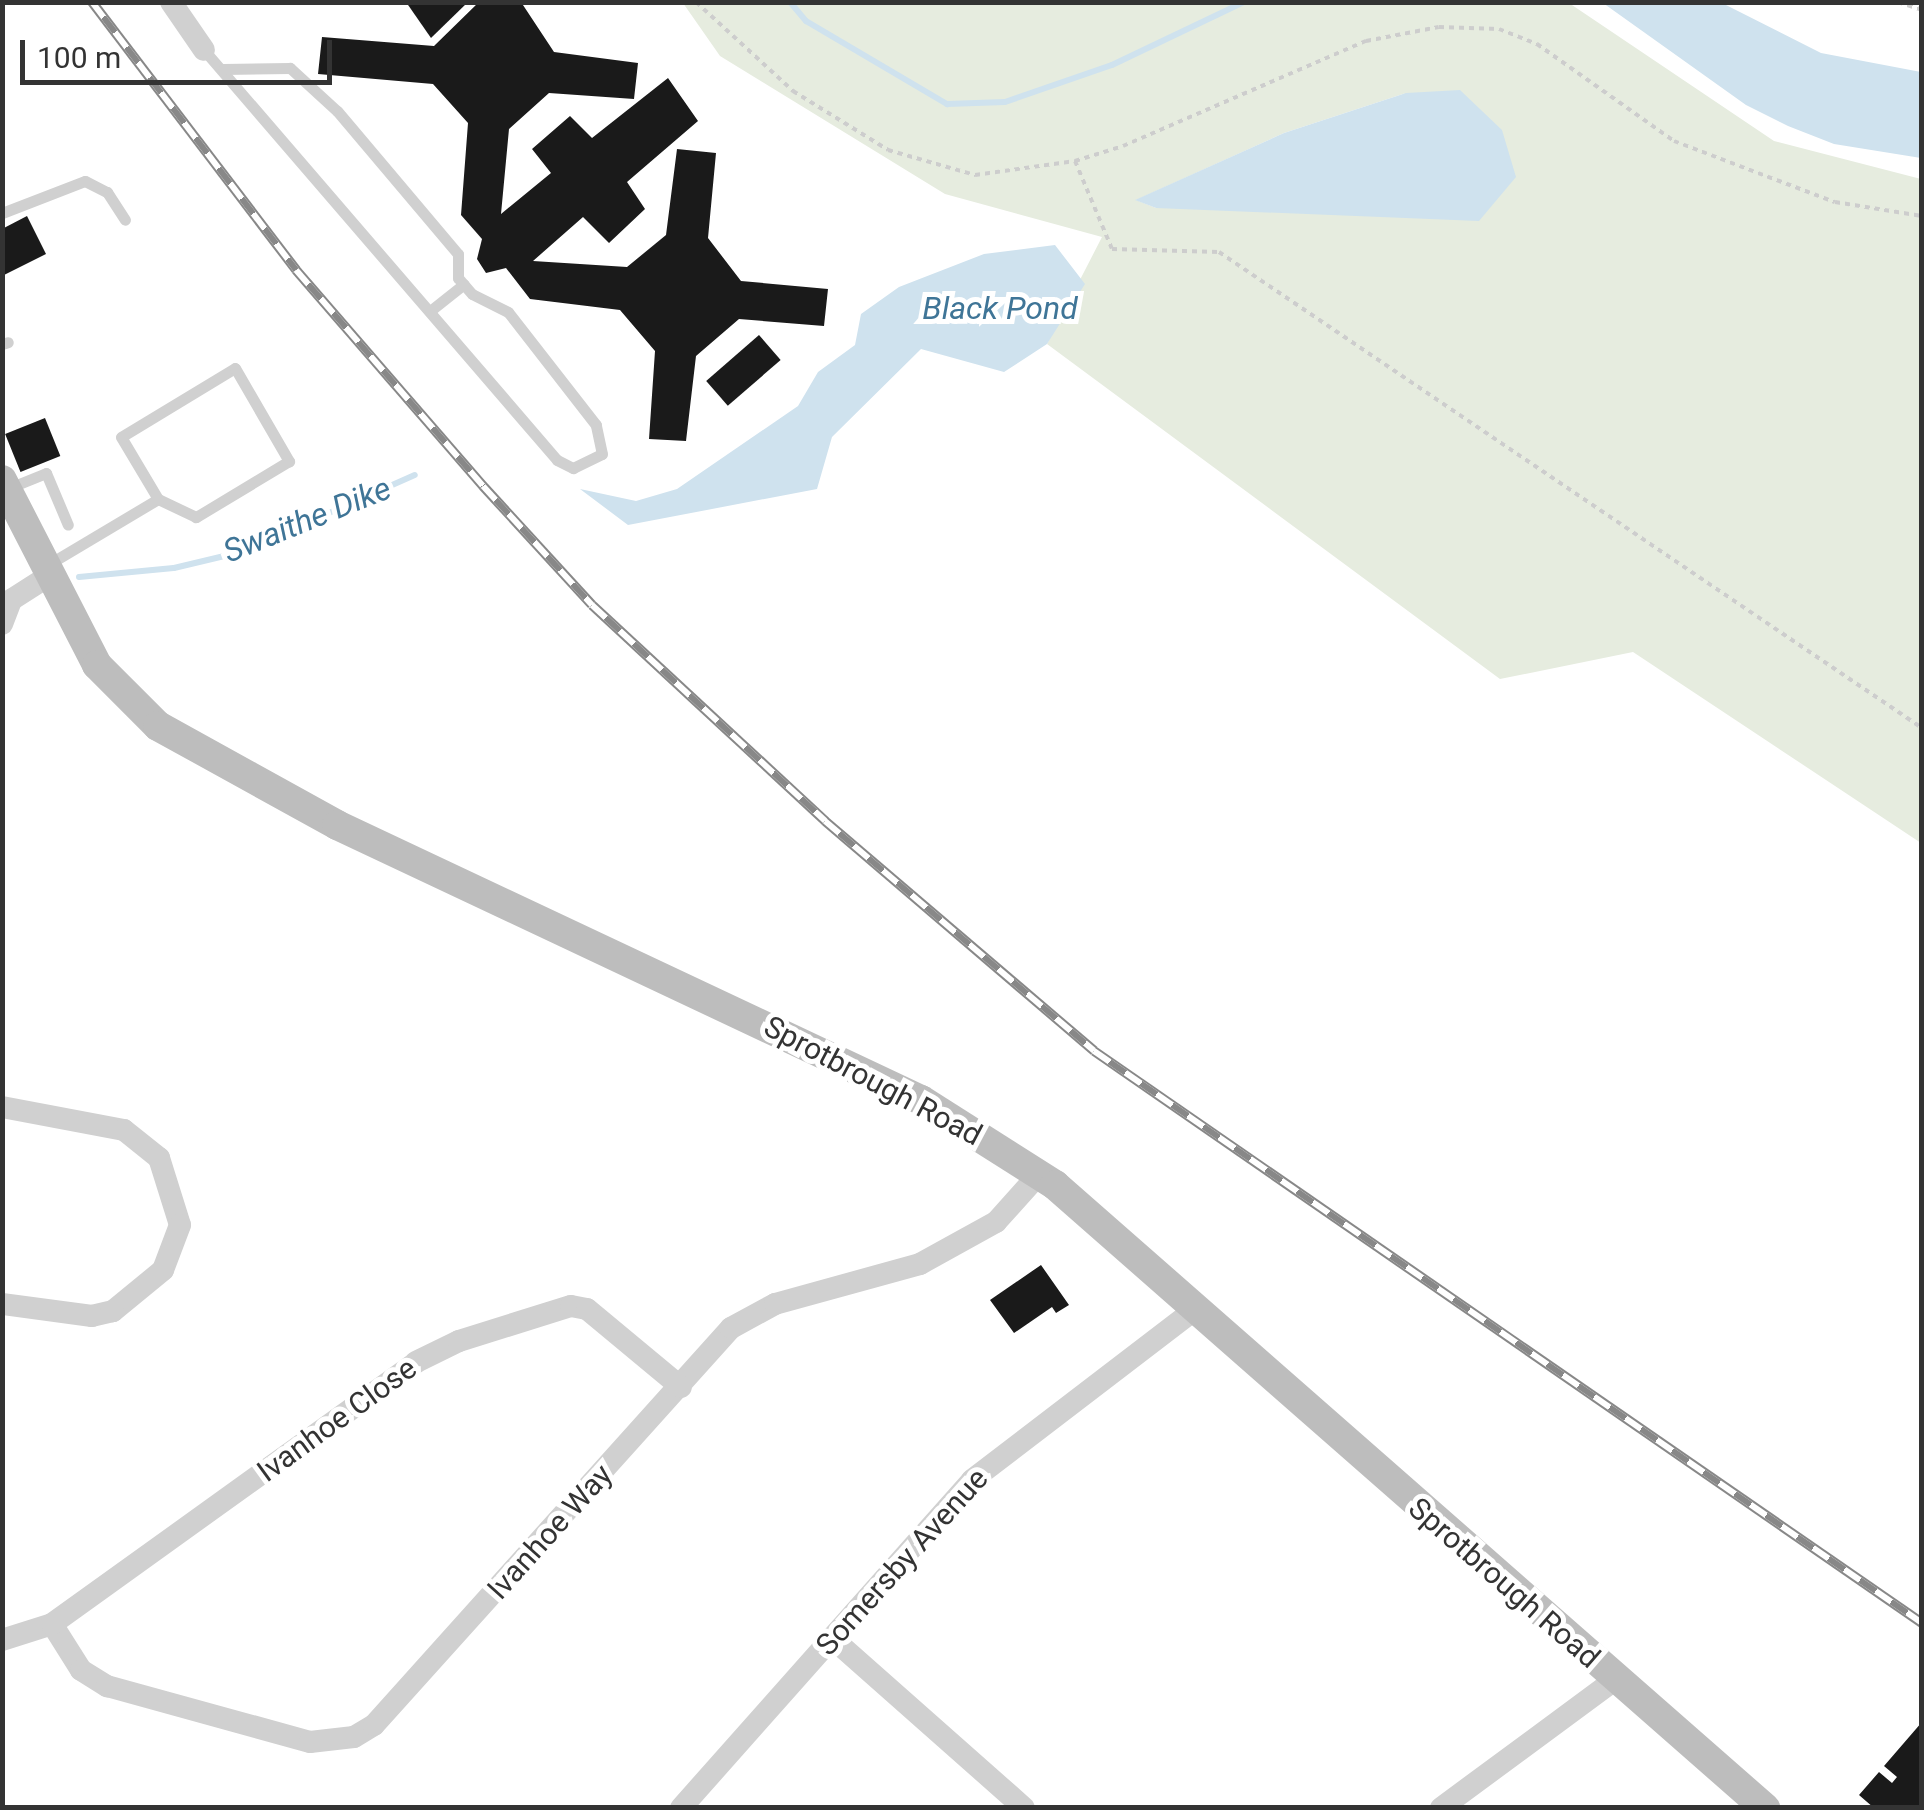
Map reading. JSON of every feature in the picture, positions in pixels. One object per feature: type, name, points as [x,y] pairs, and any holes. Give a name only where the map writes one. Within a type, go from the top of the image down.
[{"type":"street","points":[[172,2],[204,50]]},
{"type":"street","name":"Sprotbrough Road","points":[[5,484],[96,665],[158,726],[336,825],[921,1100],[1039,1174],[1765,1808]]},
{"type":"street","points":[[2,624],[10,600],[48,571]]},
{"type":"street","points":[[2,1107],[134,1137],[159,1158],[180,1226],[164,1270],[114,1310],[92,1316],[2,1304]]},
{"type":"street","name":"Ivanhoe Way","points":[[52,1624],[82,1670],[107,1686],[310,1742],[354,1737],[374,1726],[731,1328],[753,1313],[920,1264],[996,1222],[1039,1174]]},
{"type":"street","name":"Ivanhoe Close","points":[[2,1640],[52,1624],[416,1362],[459,1341],[572,1306],[588,1309],[681,1387]]},
{"type":"street","name":"Somersby Avenue","points":[[681,1808],[972,1480],[1197,1308]]},
{"type":"street","points":[[832,1638],[1024,1808]]},
{"type":"street","points":[[1440,1808],[1616,1679]]},
{"type":"lane","points":[[204,50],[557,460],[573,468],[602,454],[596,425],[508,312],[464,284],[458,254],[337,111],[290,68],[223,69]]},
{"type":"lane","points":[[2,213],[85,181],[107,192],[125,220]]},
{"type":"lane","points":[[430,311],[464,284]]},
{"type":"lane","points":[[235,368],[289,461],[196,517],[158,499],[121,437],[235,368]]},
{"type":"lane","points":[[5,484],[46,473],[68,525]]},
{"type":"lane","points":[[48,571],[158,499]]},
{"type":"path","points":[[696,2],[793,91],[888,150],[975,175],[1075,161],[1366,41],[1439,26],[1499,29],[1537,44],[1674,142],[1835,202],[1922,216]]},
{"type":"path","points":[[1898,2],[1922,10]]},
{"type":"path","points":[[1075,161],[1112,249],[1219,252],[1922,728]]},
{"type":"shaded area","points":[[683,3],[1569,3],[1774,141],[1921,179],[1921,843],[1633,652],[1500,679],[1047,344],[1102,237],[945,194],[720,56]],"holes":[[[1406,93],[1156,208],[1136,200],[1284,133]]]},
{"type":"water","points":[[1603,3],[1722,3],[1821,53],[1921,72],[1921,158],[1834,144],[1788,126],[1746,105]]},
{"type":"water","points":[[1460,90],[1502,130],[1516,177],[1479,221],[1156,208],[1135,200],[1284,133],[1406,93]]},
{"type":"water","name":"Black Pond","points":[[1055,245],[1085,284],[1047,344],[1004,372],[921,349],[832,437],[817,489],[628,525],[580,489],[636,501],[677,489],[798,406],[818,372],[855,345],[861,314],[899,287],[984,254]]},
{"type":"building","points":[[406,2],[468,2],[431,38]]},
{"type":"building","points":[[479,2],[521,2],[554,52],[638,63],[634,99],[549,93],[509,129],[501,214],[551,173],[532,149],[570,116],[592,138],[668,78],[698,121],[627,182],[645,209],[609,243],[583,217],[533,261],[627,267],[666,235],[677,149],[716,153],[708,238],[741,281],[828,289],[824,326],[739,319],[696,356],[686,441],[649,439],[655,351],[620,310],[530,299],[506,268],[486,273],[477,259],[482,239],[461,215],[468,123],[433,84],[318,74],[322,37],[434,46]]},
{"type":"building","points":[[27,216],[46,254],[2,276],[2,229]]},
{"type":"building","points":[[759,335],[781,360],[728,406],[706,381]]},
{"type":"building","points":[[45,418],[60,456],[20,472],[5,434]]},
{"type":"building","points":[[1041,1265],[1069,1305],[1056,1313],[1052,1307],[1014,1333],[990,1300]]},
{"type":"building","points":[[1922,1722],[1922,1808],[1874,1808],[1859,1795],[1879,1772],[1892,1783],[1897,1777],[1884,1766]]},
{"type":"waterway","points":[[790,2],[806,21],[947,104],[1005,102],[1112,65],[1244,2]]},
{"type":"waterway","name":"Swaithe Dike","points":[[79,577],[174,568],[241,552],[415,475]]},
{"type":"railway","points":[[92,2],[296,270],[483,486],[592,605],[825,821],[1094,1051],[1922,1623]]}]
